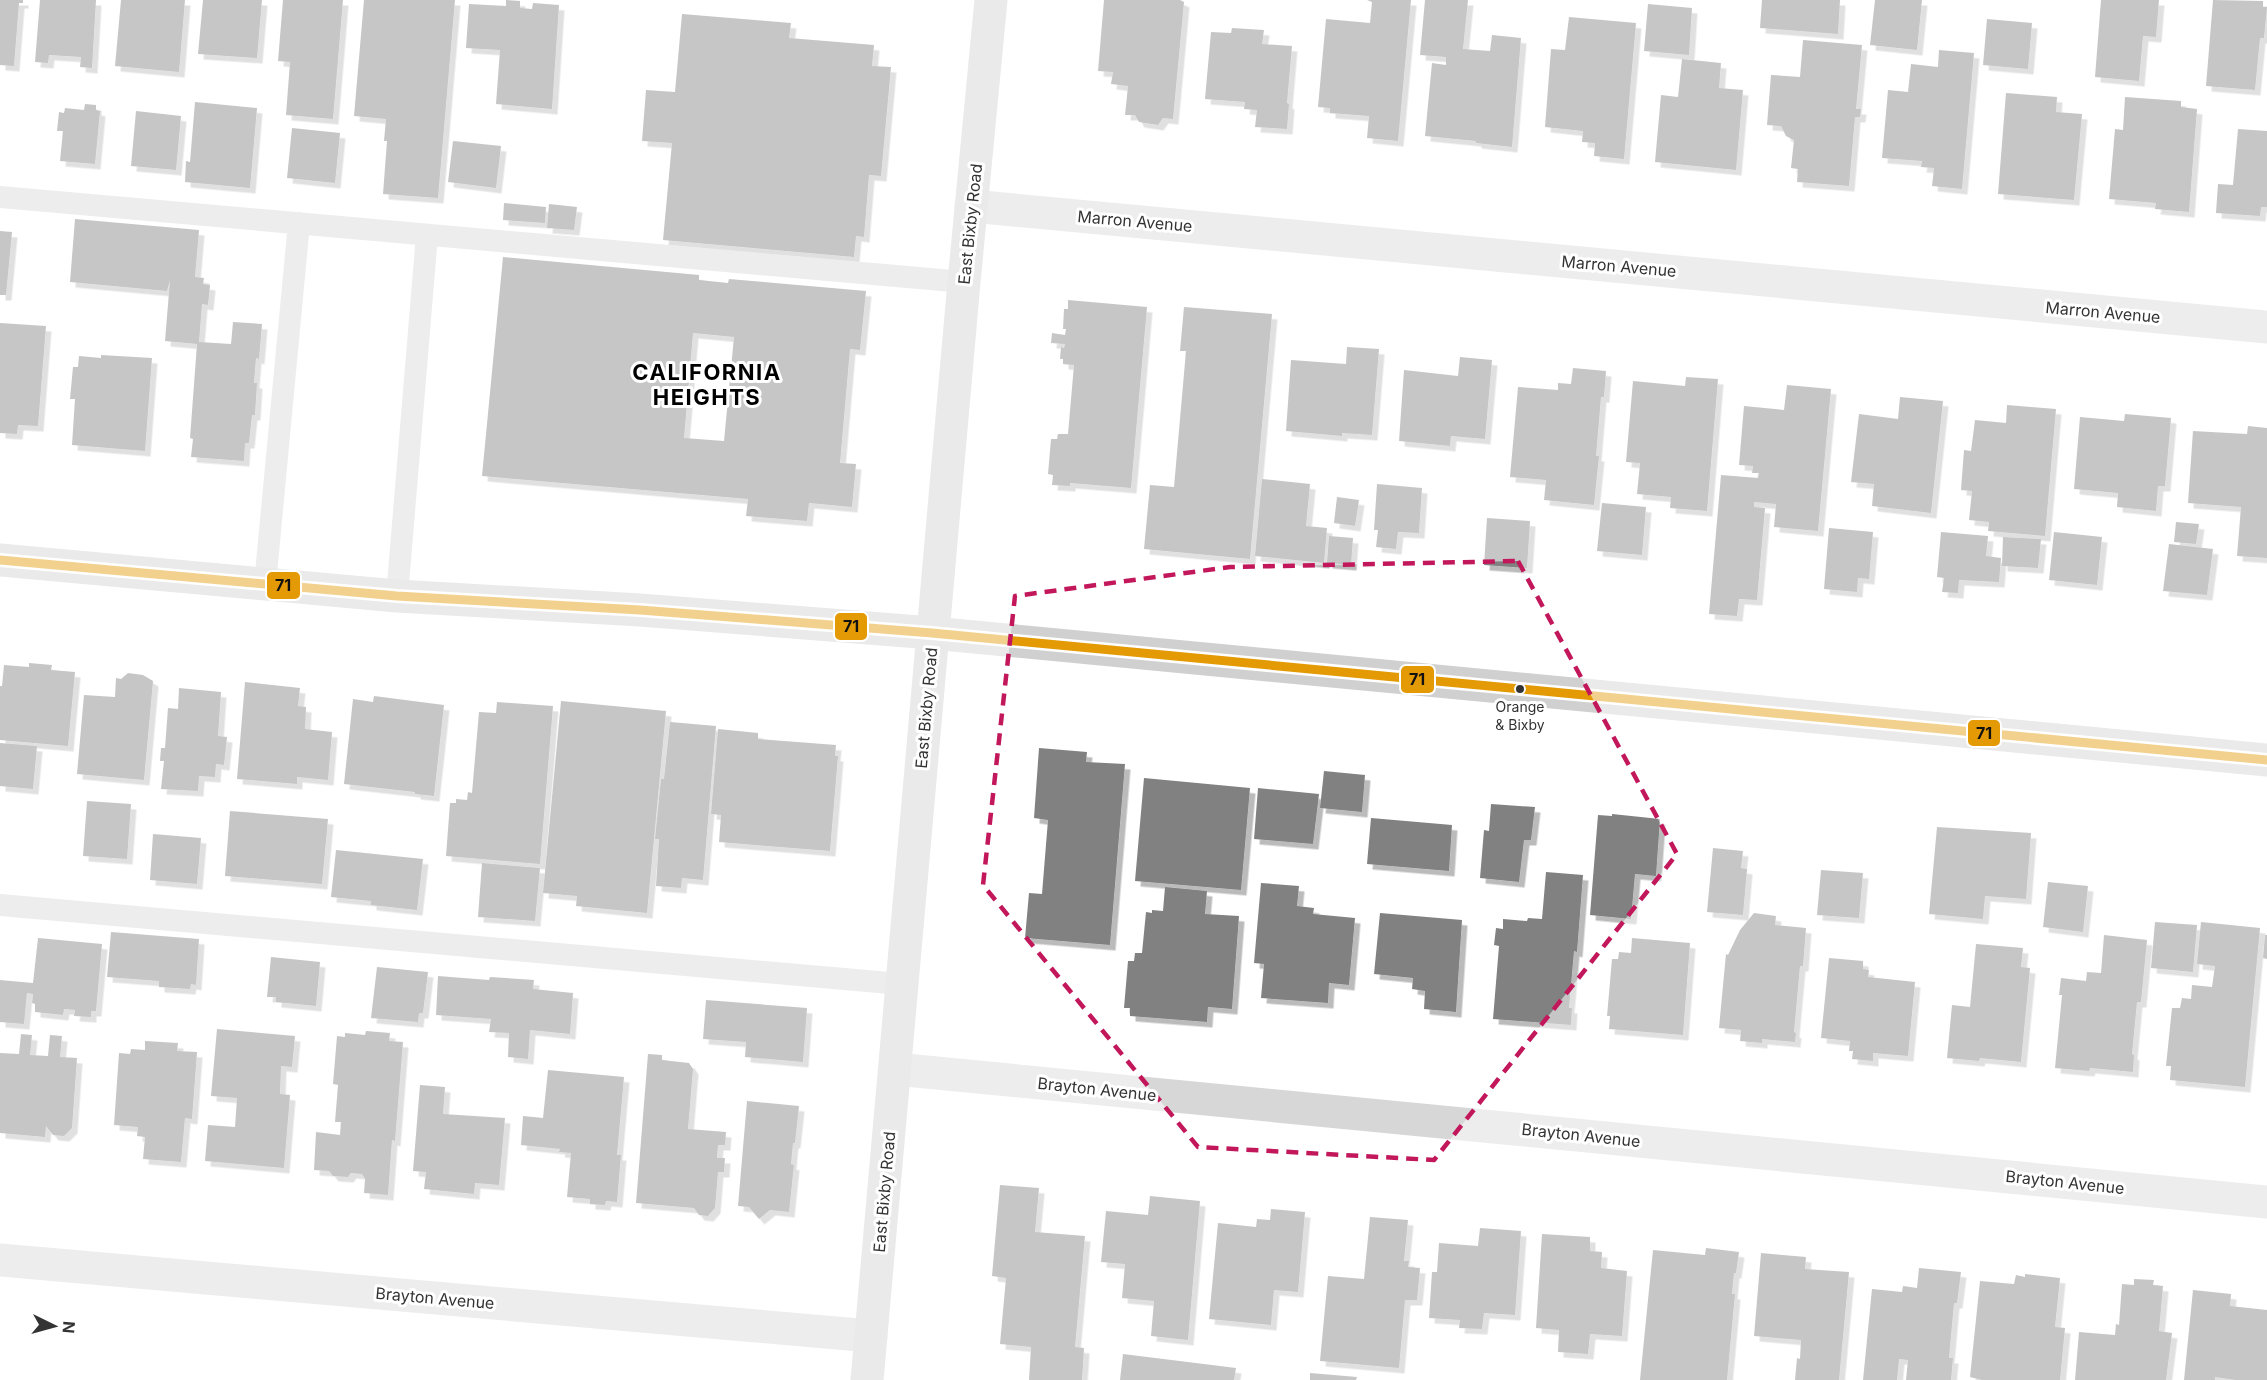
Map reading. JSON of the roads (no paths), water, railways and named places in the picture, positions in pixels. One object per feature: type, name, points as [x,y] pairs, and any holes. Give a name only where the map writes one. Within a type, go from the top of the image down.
[{"type":"street","name":"East Bixby Road","points":[[867,1380],[932,633],[991,0]]},
{"type":"street","name":"Marron Avenue","points":[[971,206],[2267,327]]},
{"type":"street","points":[[0,560],[397,596],[640,610],[932,633],[2267,760]]},
{"type":"street","name":"Brayton Avenue","points":[[895,1069],[2267,1202]]},
{"type":"street","name":"Brayton Avenue","points":[[0,1260],[871,1336]]},
{"type":"lane","points":[[0,197],[964,282]]},
{"type":"lane","points":[[265,584],[299,223]]},
{"type":"lane","points":[[397,596],[427,235]]},
{"type":"lane","points":[[0,905],[901,984]]},
{"type":"place","name":"Orange & Bixby","points":[[1520,689]]},
{"type":"district","name":"CALIFORNIA HEIGHTS","points":[[707,384]]}]
